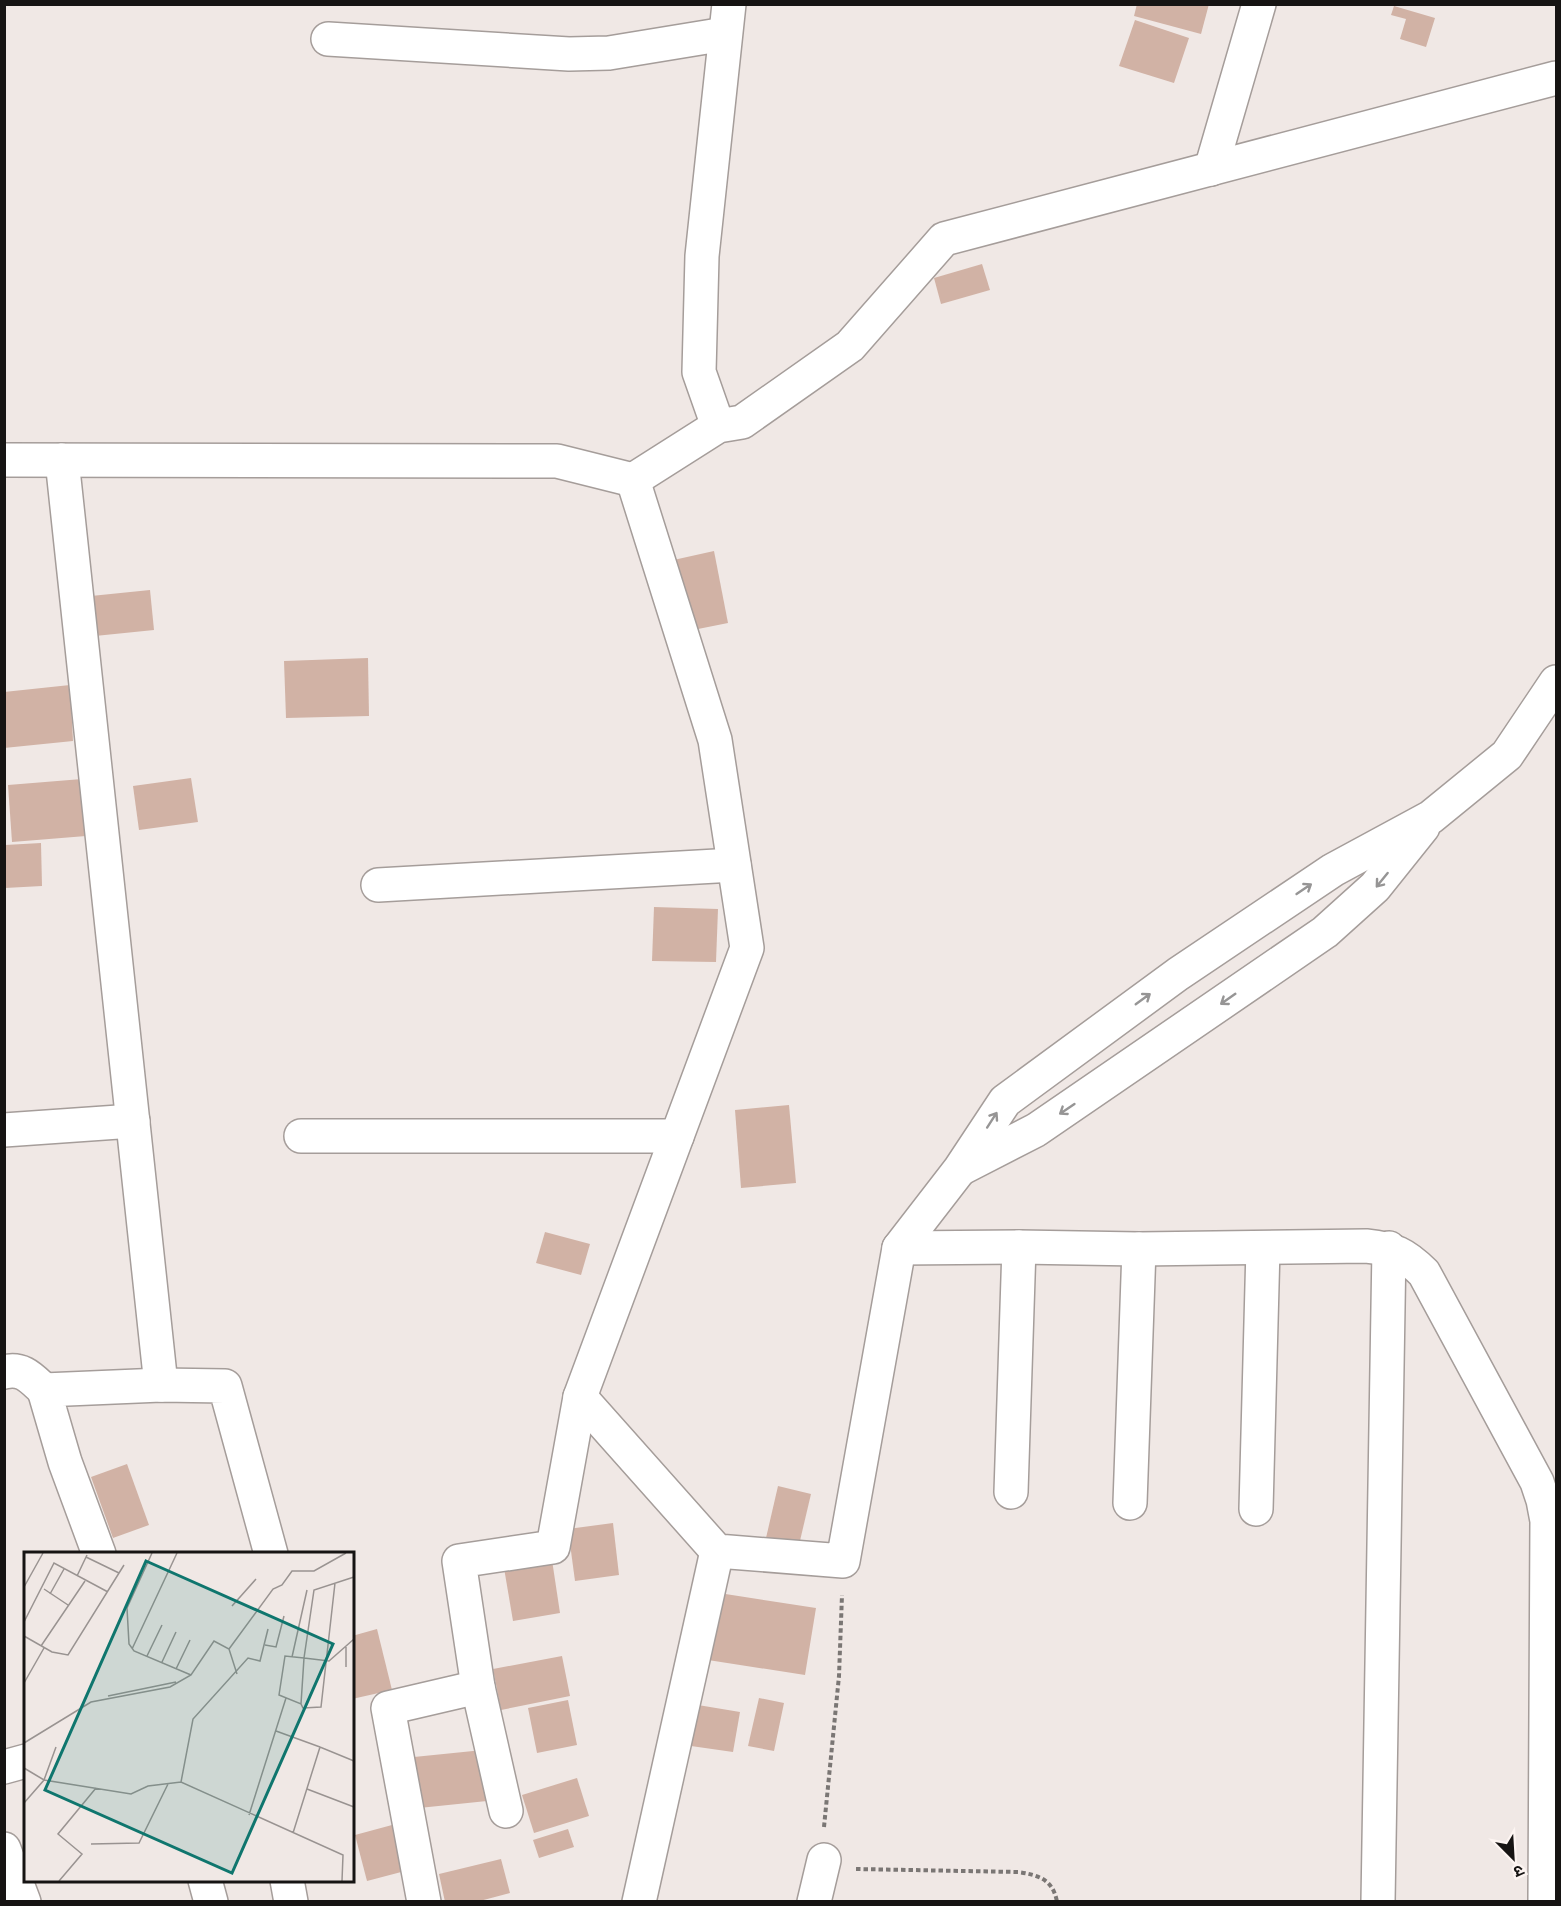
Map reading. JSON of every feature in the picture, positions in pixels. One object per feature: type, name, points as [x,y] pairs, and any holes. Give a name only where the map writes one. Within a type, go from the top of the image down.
[{"type":"street","points":[[1211,169],[1259,4]]},
{"type":"street","points":[[328,39],[569,54],[609,53],[727,20],[702,256],[699,372],[718,426]]},
{"type":"street","points":[[4,460],[557,461],[633,480],[718,426],[742,422],[850,346],[944,240],[1557,78]]},
{"type":"street","points":[[62,459],[161,1385]]},
{"type":"street","points":[[506,1811],[478,1687],[459,1562],[553,1547],[580,1397],[747,948],[715,740],[633,480]]},
{"type":"street","points":[[580,1397],[717,1551],[843,1561],[898,1248],[960,1169],[1005,1101],[1179,974],[1333,870],[1431,817],[1507,755],[1557,682]]},
{"type":"street","points":[[960,1169],[1036,1130],[1325,932],[1376,887],[1431,817]]},
{"type":"street","points":[[378,885],[734,865]]},
{"type":"street","points":[[1116,1020],[1143,1057]]},
{"type":"street","points":[[4,1130],[133,1121]]},
{"type":"street","points":[[301,1136],[677,1136]]},
{"type":"street","points":[[898,1248],[1139,1249],[1366,1246],[1389,1248],[1409,1258],[1425,1273],[1537,1482],[1544,1500],[1547,1521],[1545,1902]]},
{"type":"street","points":[[1011,1492],[1019,1247]]},
{"type":"street","points":[[1256,1509],[1263,1248]]},
{"type":"street","points":[[1378,1902],[1389,1248]]},
{"type":"street","points":[[1130,1503],[1139,1249]]},
{"type":"street","points":[[4,1372],[12,1370],[25,1372],[44,1390],[65,1462],[98,1552]]},
{"type":"street","points":[[44,1390],[161,1385],[225,1386],[270,1552]]},
{"type":"street","points":[[639,1902],[717,1551]]},
{"type":"street","points":[[424,1902],[388,1708],[478,1687]]},
{"type":"street","points":[[4,1767],[24,1762]]},
{"type":"street","points":[[4,1849],[24,1902]]},
{"type":"street","points":[[814,1902],[824,1860]]},
{"type":"street","points":[[205,1882],[211,1902]]},
{"type":"street","points":[[287,1882],[291,1902]]},
{"type":"path","points":[[843,1561],[839,1676],[822,1848],[824,1860],[836,1867],[854,1869],[1018,1872],[1037,1875],[1049,1882],[1057,1902]]},
{"type":"building","points":[[1137,4],[1209,4],[1201,34],[1134,16]]},
{"type":"building","points":[[1394,6],[1435,18],[1426,47],[1400,39],[1406,19],[1391,15]]},
{"type":"building","points":[[1135,20],[1189,38],[1174,83],[1119,66]]},
{"type":"building","points":[[982,264],[990,290],[941,304],[934,278]]},
{"type":"building","points":[[714,551],[728,623],[683,632],[669,561]]},
{"type":"building","points":[[150,590],[154,630],[95,636],[91,596]]},
{"type":"building","points":[[368,658],[369,716],[286,718],[284,661]]},
{"type":"building","points":[[70,685],[73,741],[4,748],[4,692]]},
{"type":"building","points":[[191,778],[198,822],[139,830],[133,786]]},
{"type":"building","points":[[82,779],[86,836],[12,842],[8,785]]},
{"type":"building","points":[[41,843],[42,886],[5,888],[5,845]]},
{"type":"building","points":[[654,907],[718,909],[716,962],[652,961]]},
{"type":"building","points":[[789,1105],[796,1183],[741,1188],[735,1110]]},
{"type":"building","points":[[545,1232],[590,1244],[581,1275],[536,1263]]},
{"type":"building","points":[[127,1464],[149,1525],[113,1538],[91,1477]]},
{"type":"building","points":[[778,1486],[811,1494],[799,1545],[766,1538]]},
{"type":"building","points":[[613,1523],[619,1575],[575,1581],[568,1529]]},
{"type":"building","points":[[552,1560],[560,1613],[513,1621],[504,1568]]},
{"type":"building","points":[[719,1593],[816,1608],[805,1675],[708,1660]]},
{"type":"building","points":[[377,1629],[392,1690],[354,1699],[354,1635]]},
{"type":"building","points":[[562,1656],[570,1696],[501,1710],[493,1669]]},
{"type":"building","points":[[759,1698],[784,1703],[774,1751],[748,1746]]},
{"type":"building","points":[[568,1700],[577,1745],[537,1753],[528,1708]]},
{"type":"building","points":[[698,1705],[740,1712],[733,1752],[691,1746]]},
{"type":"building","points":[[483,1750],[487,1801],[419,1808],[414,1757]]},
{"type":"building","points":[[577,1778],[589,1816],[534,1833],[522,1795]]},
{"type":"building","points":[[392,1825],[405,1871],[367,1881],[355,1835]]},
{"type":"building","points":[[568,1829],[574,1847],[539,1858],[533,1840]]},
{"type":"building","points":[[501,1859],[510,1893],[476,1902],[445,1902],[439,1874]]}]
